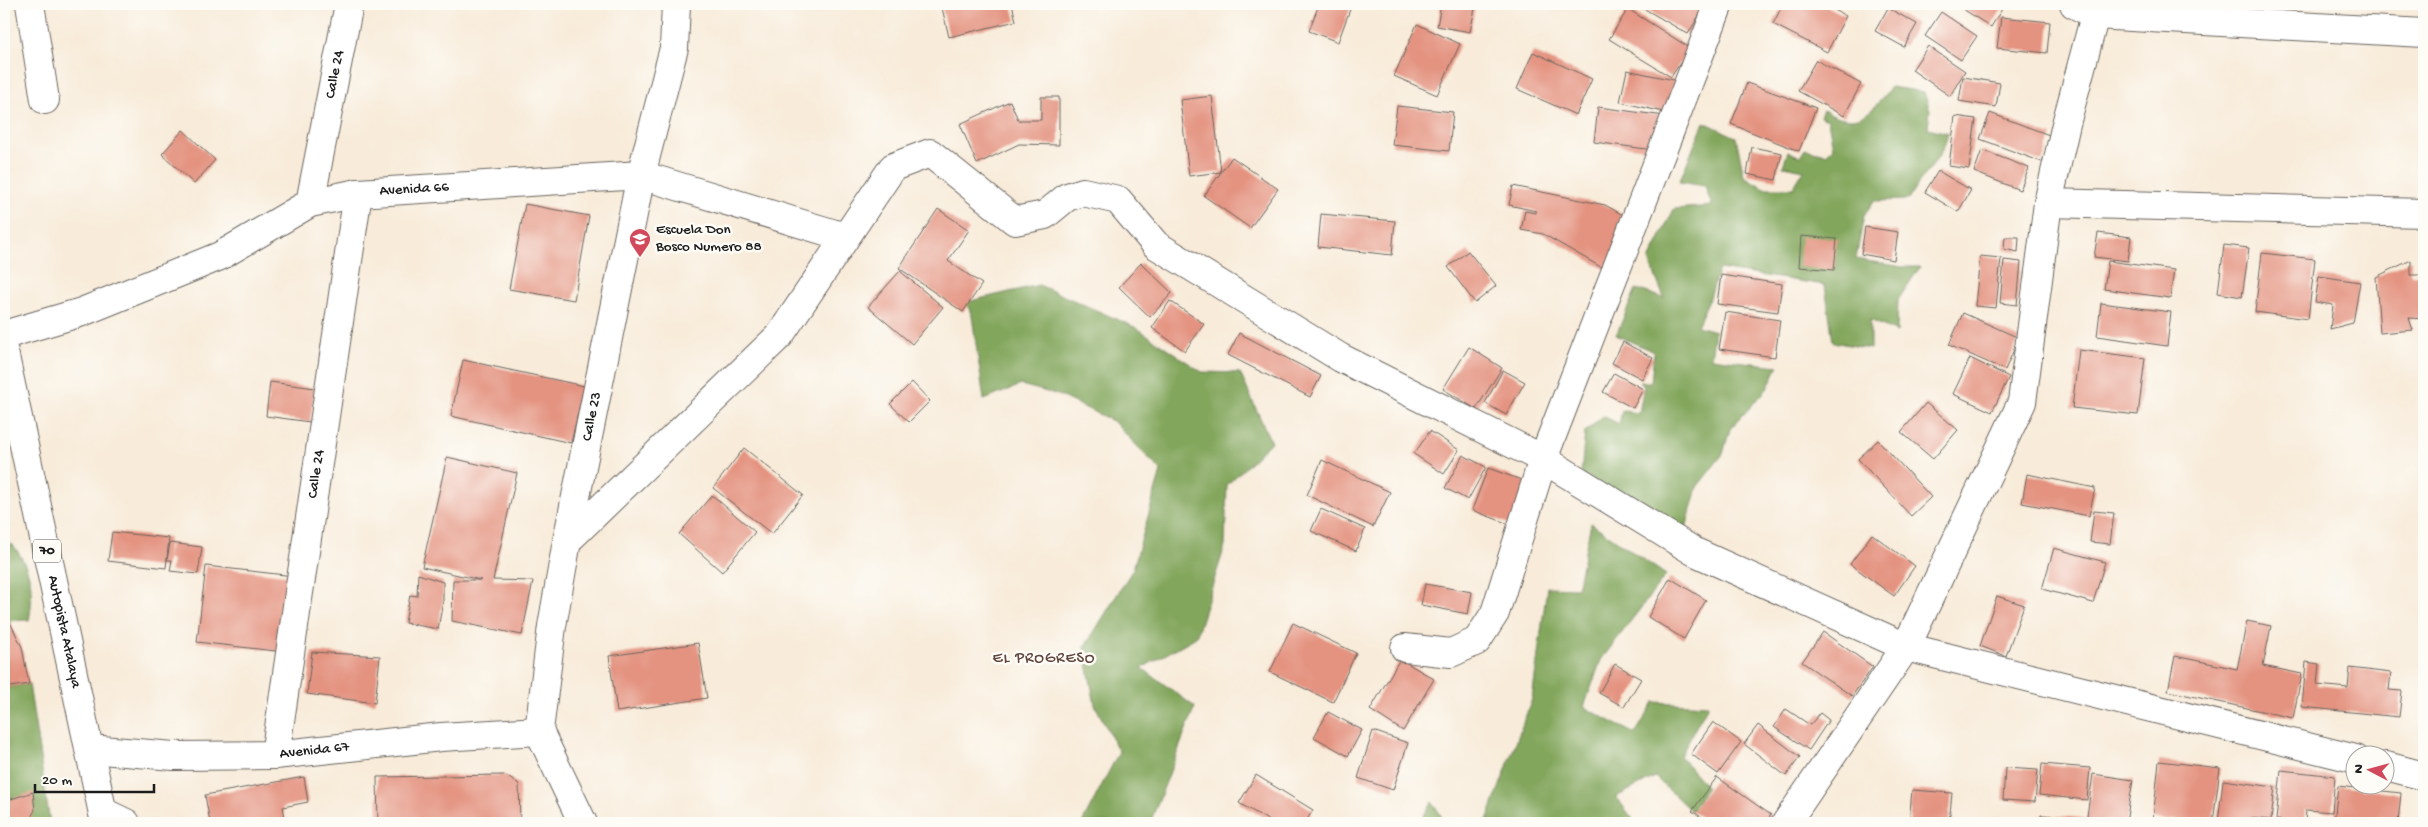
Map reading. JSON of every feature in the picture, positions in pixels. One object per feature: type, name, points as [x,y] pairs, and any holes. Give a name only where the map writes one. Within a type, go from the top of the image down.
[{"type":"street","points":[[30,4],[46,100]]},
{"type":"street","name":"Calle 24","points":[[310,203],[350,4]]},
{"type":"street","name":"Calle 23","points":[[539,730],[552,626],[567,541],[641,175],[674,48],[676,4]]},
{"type":"street","points":[[1405,648],[1451,653],[1477,641],[1495,613],[1543,458],[1719,4]]},
{"type":"street","points":[[2090,8],[2123,4]]},
{"type":"street","points":[[2090,8],[2424,34]]},
{"type":"street","points":[[1786,823],[1906,647],[2022,402],[2048,203],[2090,8]]},
{"type":"street","points":[[567,541],[780,335],[893,167],[930,153],[1015,221],[1045,215],[1067,197],[1083,192],[1118,200],[1156,245],[1341,358],[1543,458],[1695,552],[1906,647],[2346,757]]},
{"type":"street","name":"Avenida 66","points":[[4,335],[82,312],[220,256],[310,203],[358,192],[641,175],[845,236]]},
{"type":"street","name":"Calle 24","points":[[275,755],[358,192]]},
{"type":"street","points":[[2048,203],[2424,212]]},
{"type":"street","name":"Autopista Atalaya","points":[[4,352],[89,749],[111,820]]},
{"type":"street","points":[[539,730],[583,823]]},
{"type":"street","name":"Avenida 67","points":[[89,749],[174,756],[275,755],[441,737],[539,730]]},
{"type":"street","points":[[2396,769],[2424,776]]},
{"type":"green space","points":[[1891,87],[1924,92],[1930,110],[1928,128],[1948,133],[1941,152],[1908,200],[1874,201],[1864,215],[1856,259],[1902,267],[1920,267],[1898,300],[1897,332],[1870,320],[1870,349],[1833,342],[1825,285],[1719,269],[1710,297],[1697,326],[1715,331],[1711,358],[1778,366],[1767,389],[1730,429],[1723,454],[1697,487],[1684,536],[1581,473],[1585,432],[1603,416],[1619,424],[1622,411],[1639,413],[1644,386],[1639,382],[1651,382],[1654,352],[1616,335],[1636,289],[1664,298],[1649,260],[1674,209],[1712,206],[1705,186],[1679,182],[1704,122],[1736,137],[1744,176],[1764,188],[1793,188],[1804,170],[1783,166],[1788,151],[1800,157],[1805,149],[1826,154],[1833,148],[1828,120],[1820,117],[1823,110],[1836,116],[1854,119],[1869,112]]},
{"type":"green space","points":[[1039,285],[1137,328],[1202,372],[1240,373],[1271,442],[1227,485],[1225,546],[1196,637],[1142,668],[1195,707],[1150,823],[1082,823],[1119,752],[1095,705],[1084,648],[1133,569],[1161,471],[1113,421],[1058,395],[1021,385],[984,400],[972,316],[966,302]]},
{"type":"green space","points":[[1591,523],[1666,575],[1601,660],[1584,707],[1635,734],[1654,702],[1708,705],[1680,756],[1707,787],[1691,811],[1655,777],[1616,797],[1636,823],[1486,823],[1532,699],[1547,587],[1577,588]]},
{"type":"green space","points":[[12,544],[24,562],[30,580],[32,599],[29,620],[4,621],[4,546]]},
{"type":"green space","points":[[29,684],[50,823],[4,823],[4,688]]},
{"type":"green space","points":[[1432,802],[1446,823],[1419,823]]},
{"type":"building","points":[[941,4],[1012,4],[1016,21],[949,37]]},
{"type":"building","points":[[1319,4],[1352,4],[1338,42],[1309,31]]},
{"type":"building","points":[[1441,4],[1476,4],[1470,32],[1437,26]]},
{"type":"building","points":[[1636,4],[1706,4],[1688,34]]},
{"type":"building","points":[[1783,4],[1823,4],[1846,16],[1827,52],[1773,24]]},
{"type":"building","points":[[1955,4],[2005,4],[1991,27]]},
{"type":"building","points":[[1888,8],[1917,24],[1904,47],[1875,31]]},
{"type":"building","points":[[1628,9],[1690,48],[1671,77],[1609,39]]},
{"type":"building","points":[[1941,12],[1977,36],[1961,60],[1925,36]]},
{"type":"building","points":[[2001,17],[2050,22],[2047,53],[1997,48]]},
{"type":"building","points":[[1417,24],[1460,44],[1437,95],[1394,76]]},
{"type":"building","points":[[1928,46],[1965,71],[1950,96],[1912,70]]},
{"type":"building","points":[[1533,52],[1592,79],[1576,115],[1517,89]]},
{"type":"building","points":[[1816,60],[1861,84],[1844,116],[1798,91]]},
{"type":"building","points":[[1627,70],[1674,80],[1668,113],[1620,102]]},
{"type":"building","points":[[1963,77],[2000,83],[1996,107],[1959,101]]},
{"type":"building","points":[[1747,83],[1816,108],[1799,151],[1731,124]]},
{"type":"building","points":[[1212,96],[1221,172],[1189,176],[1180,100]]},
{"type":"building","points":[[1041,97],[1059,97],[1059,145],[1019,144],[977,164],[960,124],[1010,101],[1019,122],[1019,120],[1041,120]]},
{"type":"building","points":[[1397,106],[1453,112],[1449,151],[1392,145]]},
{"type":"building","points":[[1598,107],[1665,116],[1661,151],[1594,142]]},
{"type":"building","points":[[1990,113],[2052,136],[2042,162],[1980,139]]},
{"type":"building","points":[[1955,116],[1976,119],[1969,169],[1949,166]]},
{"type":"building","points":[[183,130],[215,160],[194,184],[162,154]]},
{"type":"building","points":[[1752,147],[1782,153],[1776,180],[1747,174]]},
{"type":"building","points":[[1982,150],[2029,168],[2020,190],[1974,172]]},
{"type":"building","points":[[1232,157],[1278,189],[1250,228],[1204,196]]},
{"type":"building","points":[[1938,171],[1971,190],[1958,212],[1925,192]]},
{"type":"building","points":[[1513,186],[1605,205],[1634,221],[1606,270],[1543,234],[1521,230],[1525,211],[1536,213],[1536,211],[1509,205]]},
{"type":"building","points":[[525,204],[589,216],[574,300],[509,289]]},
{"type":"building","points":[[938,209],[969,230],[948,261],[982,284],[963,312],[899,268]]},
{"type":"building","points":[[1321,214],[1395,221],[1392,255],[1318,247]]},
{"type":"building","points":[[1865,227],[1898,232],[1894,260],[1861,254]]},
{"type":"building","points":[[2098,233],[2131,237],[2128,261],[2094,257]]},
{"type":"building","points":[[1801,236],[1837,239],[1834,270],[1799,267]]},
{"type":"building","points":[[2005,237],[2019,237],[2018,252],[2004,249]]},
{"type":"building","points":[[2224,245],[2249,248],[2242,297],[2218,293]]},
{"type":"building","points":[[1468,251],[1496,286],[1475,303],[1448,267]]},
{"type":"building","points":[[2262,253],[2315,259],[2308,319],[2255,312]]},
{"type":"building","points":[[1980,256],[2001,258],[1996,308],[1975,306]]},
{"type":"building","points":[[2004,260],[2021,262],[2017,305],[2000,303]]},
{"type":"building","points":[[2411,260],[2411,275],[2424,275],[2424,319],[2409,318],[2413,330],[2380,333],[2376,277]]},
{"type":"building","points":[[2108,261],[2174,270],[2170,298],[2104,289]]},
{"type":"building","points":[[1141,263],[1172,293],[1150,317],[1119,287]]},
{"type":"building","points":[[900,271],[943,307],[912,344],[868,307]]},
{"type":"building","points":[[1721,275],[1782,284],[1778,312],[1717,304]]},
{"type":"building","points":[[2319,276],[2360,282],[2353,323],[2330,329],[2333,305],[2315,302]]},
{"type":"building","points":[[1170,301],[1204,324],[1185,351],[1152,328]]},
{"type":"building","points":[[2101,303],[2171,312],[2167,346],[2097,336]]},
{"type":"building","points":[[1725,312],[1780,320],[1775,357],[1719,349]]},
{"type":"building","points":[[1963,313],[2019,338],[2005,370],[1949,345]]},
{"type":"building","points":[[1239,333],[1321,376],[1310,397],[1228,355]]},
{"type":"building","points":[[1623,342],[1653,358],[1642,379],[1612,363]]},
{"type":"building","points":[[1469,347],[1502,368],[1476,409],[1443,389]]},
{"type":"building","points":[[2079,350],[2145,358],[2138,415],[2072,408]]},
{"type":"building","points":[[1970,358],[2009,377],[1992,412],[1953,394]]},
{"type":"building","points":[[463,360],[584,386],[571,443],[451,416]]},
{"type":"building","points":[[1503,370],[1525,382],[1506,415],[1485,403]]},
{"type":"building","points":[[1614,373],[1643,389],[1633,408],[1603,392]]},
{"type":"building","points":[[270,382],[315,388],[310,422],[266,416]]},
{"type":"building","points":[[912,382],[930,401],[909,422],[890,404]]},
{"type":"building","points":[[1926,403],[1958,430],[1933,459],[1901,432]]},
{"type":"building","points":[[1430,431],[1459,450],[1444,474],[1414,454]]},
{"type":"building","points":[[1878,440],[1931,497],[1911,516],[1858,459]]},
{"type":"building","points":[[744,448],[803,495],[772,534],[713,488]]},
{"type":"building","points":[[1463,455],[1486,467],[1468,500],[1445,488]]},
{"type":"building","points":[[447,457],[517,473],[493,580],[533,581],[522,635],[452,621],[453,580],[481,580],[422,567]]},
{"type":"building","points":[[1322,460],[1390,492],[1373,527],[1307,495]]},
{"type":"building","points":[[1488,468],[1530,483],[1514,526],[1472,510]]},
{"type":"building","points":[[2027,474],[2095,488],[2089,516],[2022,503]]},
{"type":"building","points":[[712,495],[755,532],[722,572],[679,534]]},
{"type":"building","points":[[1321,509],[1365,529],[1356,551],[1311,531]]},
{"type":"building","points":[[2094,511],[2114,513],[2110,544],[2090,542]]},
{"type":"building","points":[[112,532],[169,538],[166,568],[108,561]]},
{"type":"building","points":[[1872,534],[1915,566],[1894,596],[1850,564]]},
{"type":"building","points":[[170,543],[202,547],[198,574],[170,571],[172,560],[167,560]]},
{"type":"building","points":[[2054,548],[2105,562],[2093,603],[2042,589]]},
{"type":"building","points":[[206,566],[294,576],[284,652],[197,642]]},
{"type":"building","points":[[418,574],[443,582],[443,601],[438,629],[405,623],[410,595],[417,596]]},
{"type":"building","points":[[1670,578],[1706,600],[1684,639],[1648,617]]},
{"type":"building","points":[[1425,584],[1472,592],[1468,614],[1421,605]]},
{"type":"building","points":[[1997,596],[2024,605],[2006,656],[1980,646]]},
{"type":"building","points":[[4,621],[10,622],[22,647],[29,684],[4,688]]},
{"type":"building","points":[[2247,621],[2271,626],[2263,666],[2302,674],[2293,718],[2168,691],[2175,656],[2237,669]]},
{"type":"building","points":[[1293,623],[1356,653],[1333,702],[1270,672]]},
{"type":"building","points":[[1823,632],[1873,667],[1852,696],[1802,662]]},
{"type":"building","points":[[698,643],[707,698],[617,712],[609,656]]},
{"type":"building","points":[[312,652],[380,656],[375,703],[307,694]]},
{"type":"building","points":[[1400,659],[1434,679],[1403,731],[1370,710]]},
{"type":"building","points":[[2306,662],[2319,664],[2317,685],[2348,688],[2350,668],[2391,673],[2389,690],[2402,691],[2399,717],[2302,707]]},
{"type":"building","points":[[1615,664],[1641,679],[1624,707],[1599,693]]},
{"type":"building","points":[[1786,709],[1810,725],[1820,713],[1829,720],[1809,750],[1774,727]]},
{"type":"building","points":[[1328,712],[1362,730],[1348,756],[1314,737]]},
{"type":"building","points":[[1713,722],[1741,742],[1718,774],[1691,754]]},
{"type":"building","points":[[1758,725],[1800,757],[1786,776],[1744,744]]},
{"type":"building","points":[[1373,731],[1408,743],[1393,790],[1358,778]]},
{"type":"building","points":[[2159,761],[2220,768],[2213,823],[2153,819]]},
{"type":"building","points":[[2042,764],[2090,768],[2087,800],[2039,795]]},
{"type":"building","points":[[2005,768],[2038,770],[2035,802],[2003,800]]},
{"type":"building","points":[[2281,770],[2335,776],[2332,812],[2306,810],[2305,823],[2276,820]]},
{"type":"building","points":[[2093,774],[2133,780],[2126,823],[2086,823]]},
{"type":"building","points":[[504,775],[519,784],[520,823],[378,823],[377,777]]},
{"type":"building","points":[[1256,775],[1313,810],[1305,823],[1273,823],[1239,803]]},
{"type":"building","points":[[304,777],[308,802],[283,807],[286,823],[210,823],[205,795]]},
{"type":"building","points":[[1717,777],[1771,815],[1765,823],[1710,823],[1692,811]]},
{"type":"building","points":[[2223,780],[2275,787],[2271,820],[2249,818],[2248,823],[2218,823]]},
{"type":"building","points":[[2338,786],[2346,787],[2346,794],[2401,793],[2398,823],[2334,823]]},
{"type":"building","points":[[1912,790],[1952,793],[1949,823],[1909,823]]},
{"type":"building","points":[[33,792],[35,810],[29,821],[7,823],[8,800]]},
{"type":"building","points":[[2041,815],[2084,818],[2083,823],[2041,823]]},
{"type":"place","name":"Escuela Don Bosco Numero 88","points":[[640,258]]},
{"type":"district","name":"EL PROGRESO","points":[[1044,659]]}]
